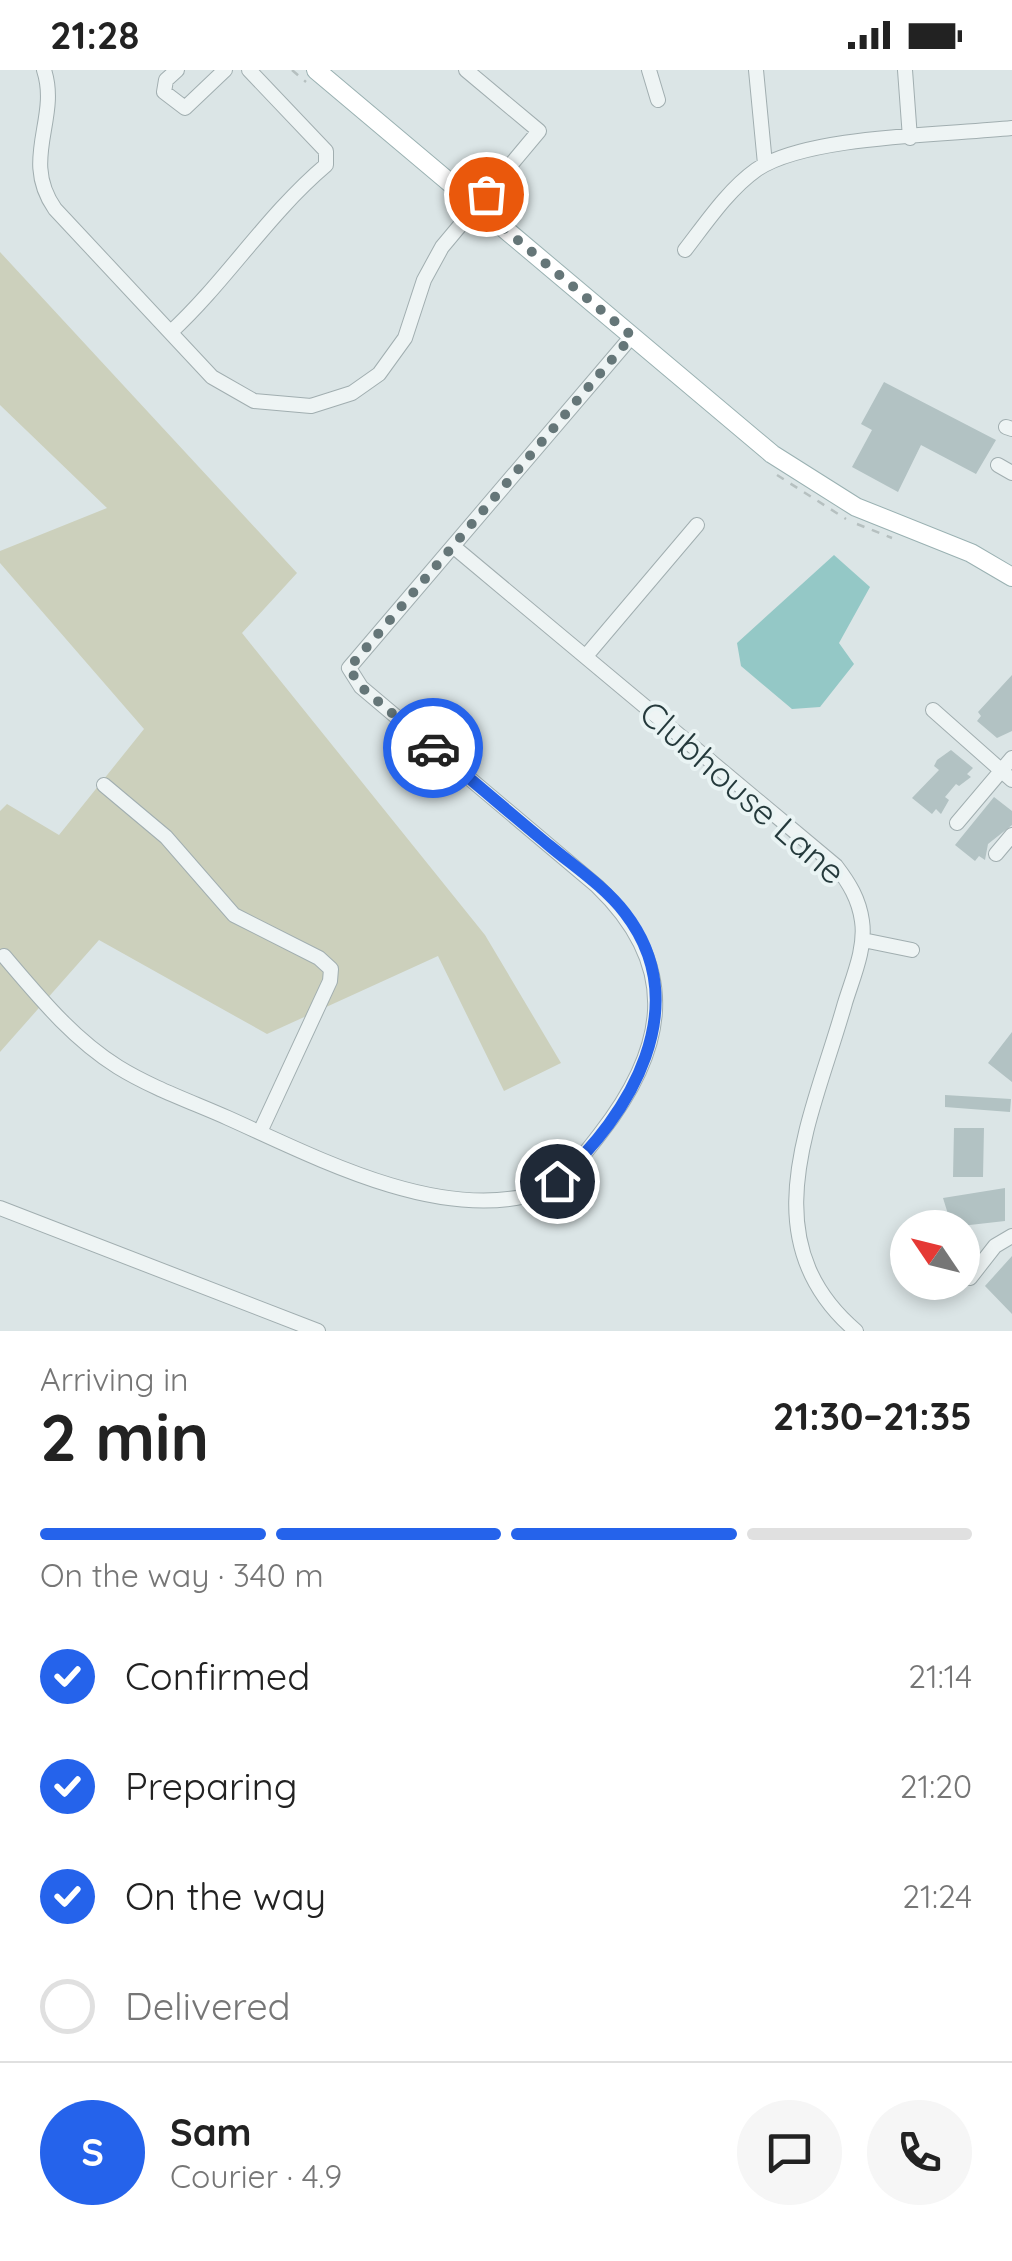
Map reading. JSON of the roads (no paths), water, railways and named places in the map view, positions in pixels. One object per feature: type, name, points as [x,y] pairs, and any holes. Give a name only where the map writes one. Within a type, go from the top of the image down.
[{"type":"main road","points":[[316,70],[772,454],[856,507],[971,553],[1012,577]]},
{"type":"street","points":[[44,70],[48,88],[40,184],[55,208],[212,377],[254,402],[311,406],[352,393],[379,374],[405,338],[432,264],[539,131],[466,70]]},
{"type":"street","points":[[176,70],[166,80],[164,92],[185,108],[224,70]]},
{"type":"street","points":[[171,332],[229,273],[268,223],[326,166],[326,150],[249,70]]},
{"type":"street","points":[[649,70],[658,100]]},
{"type":"street","points":[[756,70],[765,164]]},
{"type":"street","points":[[905,70],[910,138]]},
{"type":"street","points":[[684,250],[734,190],[765,164],[812,149],[1012,128]]},
{"type":"street","points":[[4,956],[65,1027],[118,1067],[354,1174],[435,1194],[492,1200],[529,1196],[557,1181],[579,1161],[645,1067],[653,1038],[653,970],[624,912],[360,686],[349,668],[632,336]]},
{"type":"street","points":[[998,465],[1012,473]]},
{"type":"street","points":[[586,656],[697,525]]},
{"type":"street","name":"Clubhouse Lane","points":[[454,547],[836,866],[854,892],[862,940],[798,1170],[794,1216],[797,1241],[812,1280],[830,1307],[856,1331]]},
{"type":"street","points":[[933,710],[1006,776]]},
{"type":"street","points":[[957,823],[1006,776],[1012,758]]},
{"type":"street","points":[[104,785],[166,837],[234,915],[319,958],[330,969],[330,981],[260,1132]]},
{"type":"street","points":[[996,854],[1012,835]]},
{"type":"street","points":[[862,940],[912,950]]},
{"type":"street","points":[[0,1208],[318,1331]]},
{"type":"street","points":[[980,1265],[995,1246],[1012,1236]]},
{"type":"water","points":[[834,555],[870,587],[839,643],[854,664],[820,707],[792,709],[741,666],[737,643]]}]
